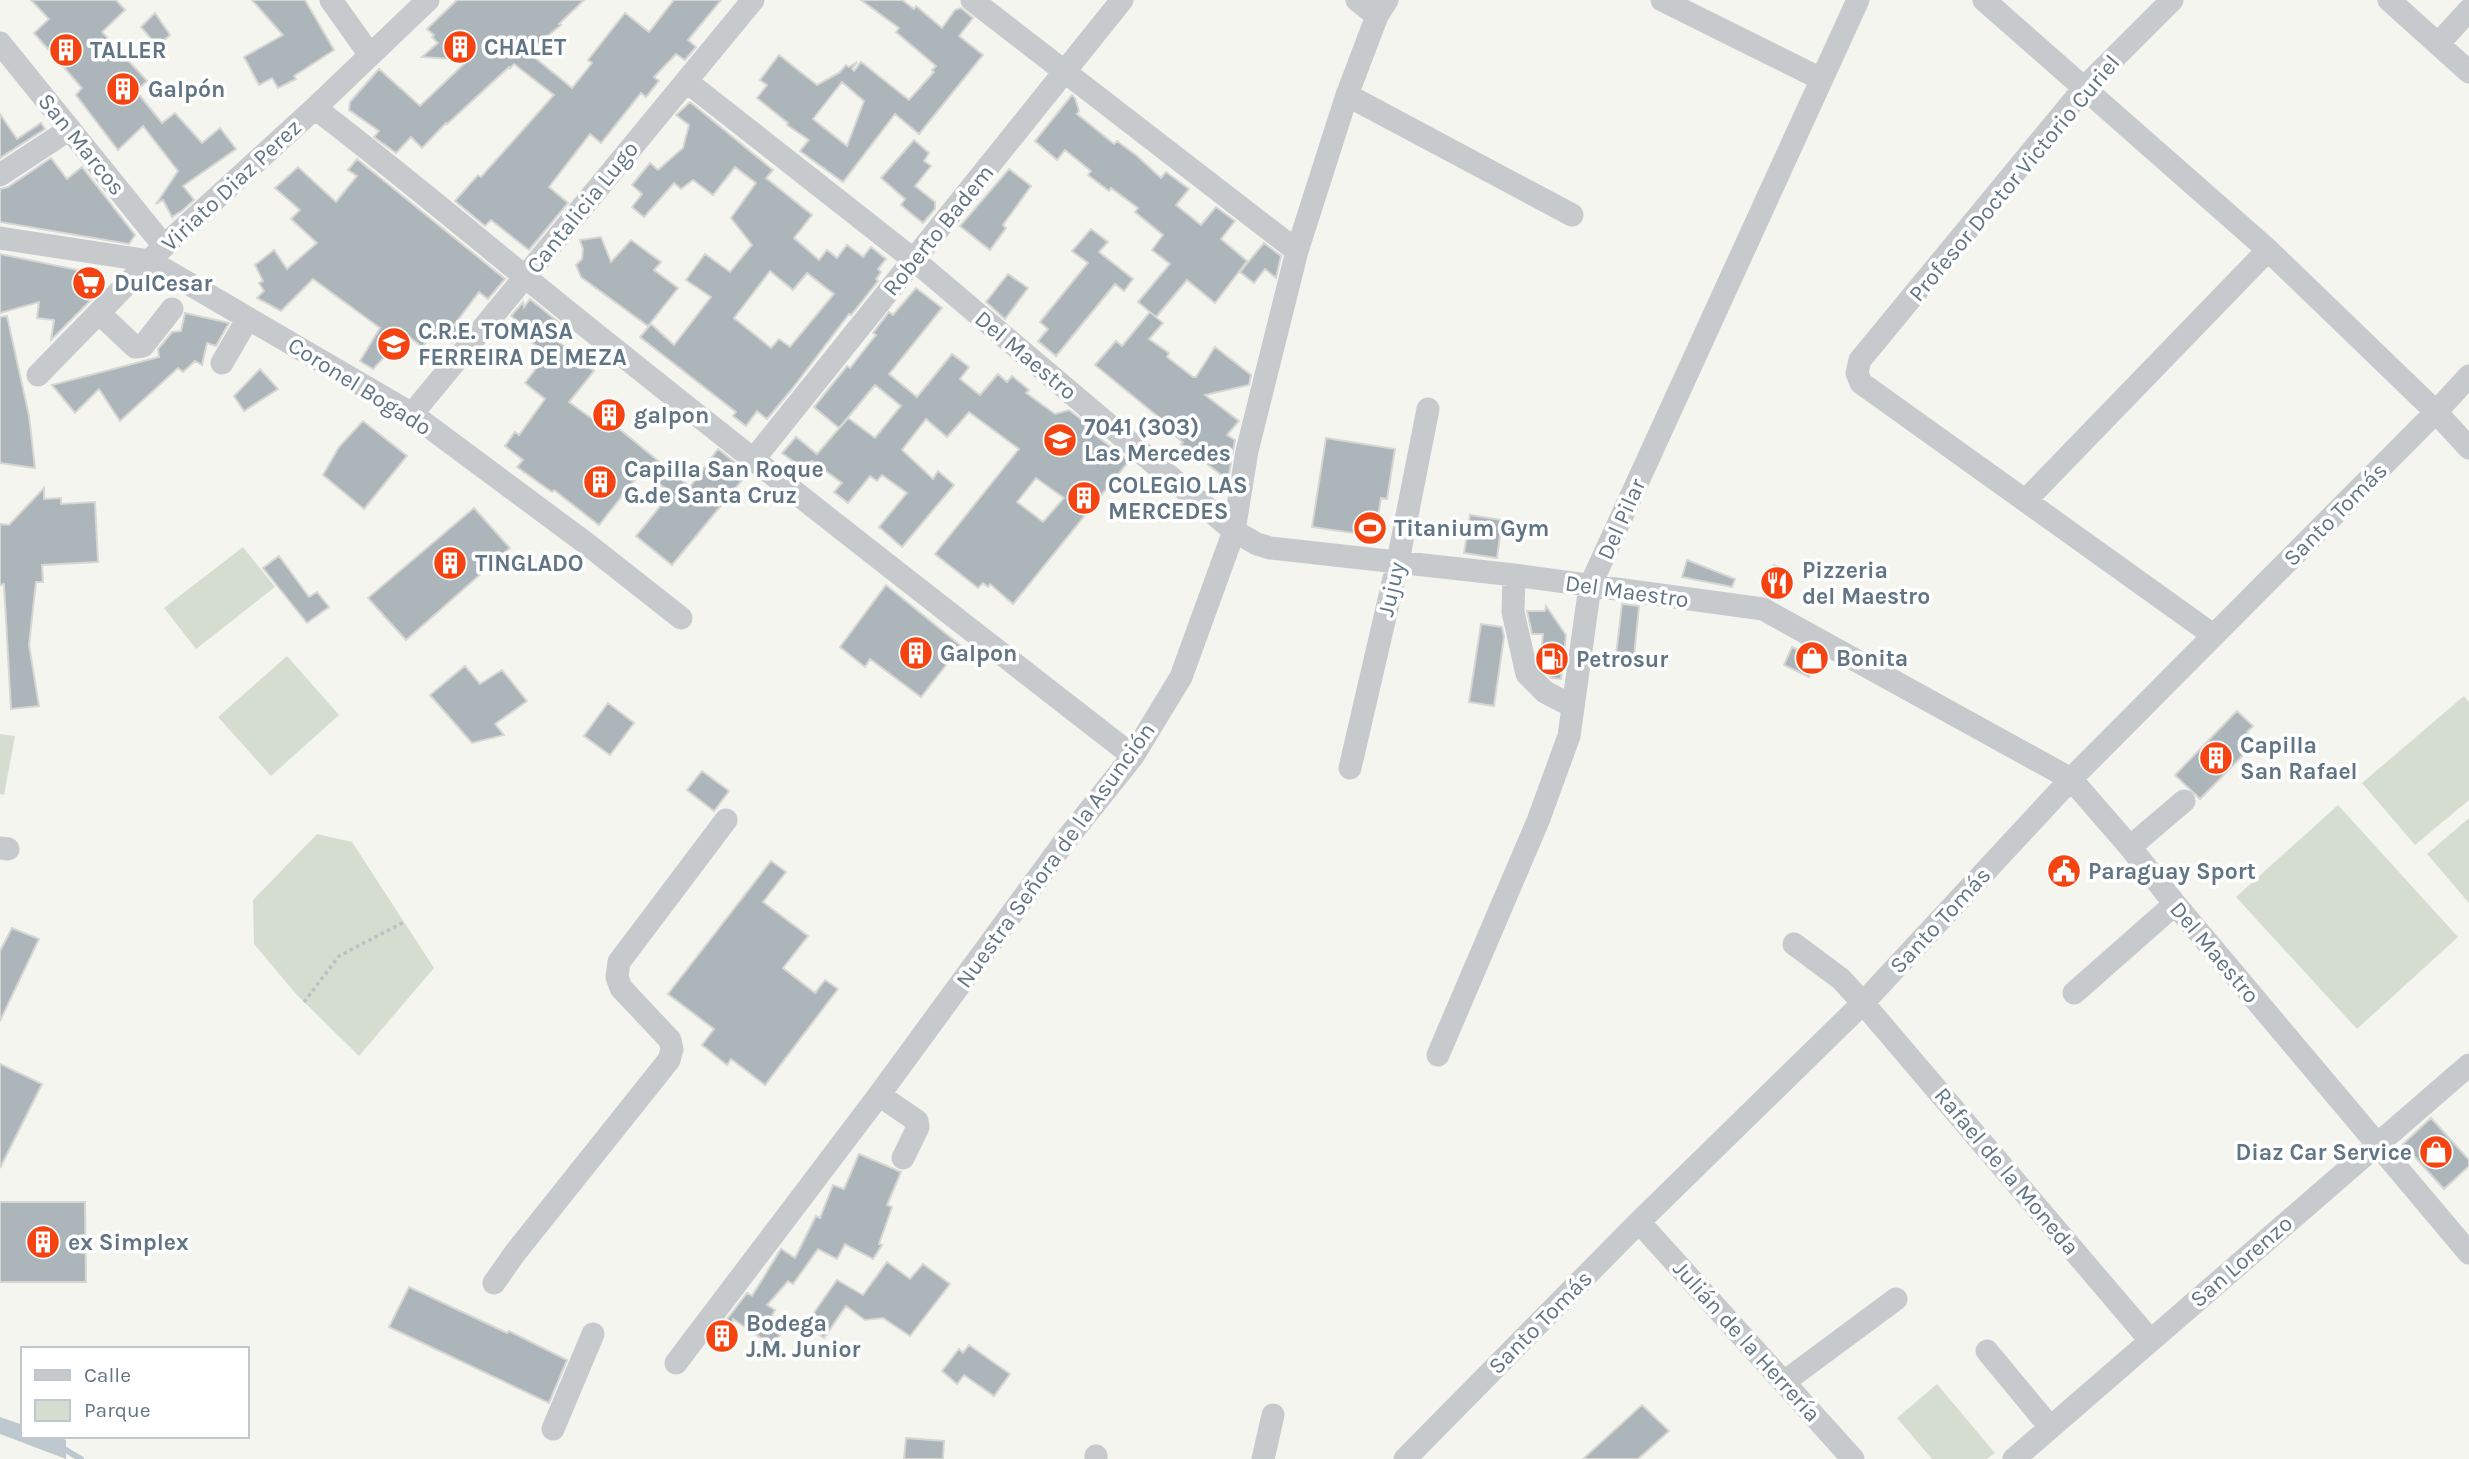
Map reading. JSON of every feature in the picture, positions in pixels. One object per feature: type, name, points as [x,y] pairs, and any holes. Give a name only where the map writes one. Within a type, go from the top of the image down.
[{"type":"street","points":[[331,0],[370,55]]},
{"type":"street","name":"Viriato Diaz Perez","points":[[38,375],[157,253],[428,0]]},
{"type":"street","name":"Cantalicia Lugo","points":[[412,414],[752,0]]},
{"type":"street","points":[[972,0],[1297,251]]},
{"type":"street","name":"Roberto Badem","points":[[753,460],[1122,0]]},
{"type":"street","points":[[1357,0],[1382,8]]},
{"type":"street","points":[[1662,0],[1821,79]]},
{"type":"street","name":"Del Pilar","points":[[1437,1055],[1538,821],[1569,736],[1590,586],[1858,0]]},
{"type":"street","points":[[1984,0],[2268,250],[2436,412],[2469,448]]},
{"type":"street","name":"Profesor Doctor Victorio Curiel","points":[[2026,500],[1861,383],[1857,373],[1860,360],[2085,87],[2172,0]]},
{"type":"street","points":[[2389,0],[2469,72]]},
{"type":"street","name":"Nuestra Señora de la Asunción","points":[[676,1363],[879,1095],[1065,841],[1133,757],[1181,677],[1234,531],[1247,451],[1297,251],[1348,95],[1382,8]]},
{"type":"street","points":[[2438,44],[2469,10]]},
{"type":"street","name":"San Marcos","points":[[0,43],[70,129],[157,253]]},
{"type":"street","name":"Del Maestro","points":[[686,81],[914,260],[1234,531],[1257,544],[1269,548],[1514,575],[1762,609],[2071,779],[2469,1253]]},
{"type":"street","points":[[1348,95],[1572,215]]},
{"type":"street","points":[[315,108],[398,171],[525,278],[753,460],[1133,757]]},
{"type":"street","points":[[0,175],[70,129]]},
{"type":"street","name":"Coronel Bogado","points":[[0,238],[157,253],[248,318],[412,414],[587,544],[681,618]]},
{"type":"street","points":[[2213,635],[2026,500],[2268,250]]},
{"type":"street","points":[[99,313],[135,347],[139,347],[143,346],[172,309]]},
{"type":"street","points":[[222,363],[248,318]]},
{"type":"street","name":"Santo Tomás","points":[[1405,1459],[1639,1222],[1863,1003],[2071,779],[2469,376]]},
{"type":"street","name":"Jujuy","points":[[1350,768],[1398,561],[1429,409]]},
{"type":"street","points":[[1514,575],[1513,612],[1527,674],[1545,692],[1572,706]]},
{"type":"street","points":[[2130,847],[2184,801]]},
{"type":"street","points":[[494,1283],[669,1060],[672,1049],[670,1040],[621,988],[617,977],[619,962],[726,820]]},
{"type":"street","points":[[2074,993],[2175,904]]},
{"type":"street","name":"Rafael de la Moneda","points":[[1794,944],[1841,979],[1863,1003],[2150,1340]]},
{"type":"street","name":"San Lorenzo","points":[[2014,1459],[2469,1065]]},
{"type":"street","points":[[879,1095],[917,1121],[918,1127],[903,1158]]},
{"type":"street","name":"Julián de la Herrería","points":[[1639,1222],[1853,1459]]},
{"type":"street","points":[[1784,1382],[1896,1299]]},
{"type":"street","points":[[553,1429],[593,1334]]},
{"type":"street","points":[[1987,1352],[2050,1427]]},
{"type":"street","points":[[1263,1459],[1273,1415]]},
{"type":"path","points":[[304,1002],[339,956],[404,922]]},
{"type":"green space","points":[[243,547],[275,587],[196,649],[164,608]]},
{"type":"green space","points":[[287,656],[339,715],[271,776],[218,717]]},
{"type":"green space","points":[[2464,696],[2469,702],[2469,800],[2415,845],[2362,783]]},
{"type":"green space","points":[[0,734],[15,736],[4,795],[0,794]]},
{"type":"green space","points":[[2338,805],[2458,937],[2357,1029],[2236,897]]},
{"type":"green space","points":[[2469,818],[2469,903],[2427,854]]},
{"type":"green space","points":[[317,834],[352,842],[434,968],[359,1056],[296,994],[254,944],[253,900]]},
{"type":"green space","points":[[1937,1384],[1995,1453],[1987,1459],[1932,1459],[1897,1418]]},
{"type":"shaded area","points":[[0,1417],[21,1424],[21,1438],[66,1440],[66,1459],[0,1434]]},
{"type":"building","points":[[31,0],[116,0],[125,10],[102,32],[147,81],[136,91],[162,123],[175,113],[202,143],[220,128],[236,149],[183,186],[194,200],[183,210],[172,217],[163,200],[156,204],[178,171],[143,126],[118,150],[76,95],[82,88],[34,33],[49,19]]},
{"type":"building","points":[[252,0],[305,0],[334,50],[294,76],[296,79],[278,88],[272,78],[259,85],[244,57],[283,35]]},
{"type":"building","points":[[457,0],[584,0],[559,24],[561,25],[528,52],[572,88],[592,63],[588,60],[625,13],[649,32],[674,0],[721,0],[688,40],[696,47],[685,60],[676,54],[654,77],[659,81],[646,97],[641,93],[601,143],[590,134],[549,187],[568,203],[529,250],[491,220],[485,226],[455,201],[478,175],[481,177],[554,95],[514,64],[446,123],[422,148],[411,137],[396,153],[374,137],[379,131],[349,110],[350,102],[379,69],[420,106],[468,60],[422,57],[438,43],[427,29]]},
{"type":"building","points":[[861,0],[902,0],[914,9],[916,6],[942,28],[955,10],[961,8],[973,18],[959,36],[983,55],[919,134],[895,114],[843,182],[800,151],[809,140],[787,125],[788,123],[757,98],[767,85],[760,80],[779,55],[817,85],[839,73],[846,65],[849,67],[857,62],[852,69],[854,71],[861,62],[909,100],[934,72],[932,70],[936,66],[896,32],[899,28]],"holes":[[[842,82],[864,101],[847,146],[813,119]]]},
{"type":"building","points":[[155,13],[170,35],[157,46],[141,27]]},
{"type":"building","points":[[1072,95],[1079,111],[1077,114],[1114,144],[1117,141],[1161,178],[1166,172],[1189,189],[1176,205],[1201,225],[1216,207],[1235,221],[1221,239],[1247,261],[1215,303],[1187,280],[1156,317],[1138,302],[1170,264],[1152,250],[1163,235],[1135,212],[1138,208],[1088,175],[1091,171],[1065,150],[1057,160],[1035,141]]},
{"type":"building","points":[[690,102],[773,170],[766,178],[812,215],[794,238],[819,260],[827,250],[837,258],[847,245],[863,257],[871,247],[886,259],[878,269],[881,272],[876,279],[878,281],[767,419],[757,411],[746,426],[733,416],[736,412],[640,337],[651,324],[674,345],[711,297],[686,280],[705,254],[730,272],[752,245],[731,218],[756,183],[735,167],[713,195],[693,180],[681,189],[674,183],[644,217],[632,207],[642,194],[632,185],[650,163],[658,170],[683,148],[689,125],[676,115]],"holes":[[[770,271],[793,290],[807,273],[834,294],[790,347],[779,339],[771,348],[734,318]]]},
{"type":"building","points":[[0,114],[17,139],[41,123],[45,129],[0,158]]},
{"type":"building","points":[[914,140],[929,153],[924,161],[931,166],[915,186],[935,202],[935,209],[923,223],[901,205],[905,199],[881,178]]},
{"type":"building","points":[[51,158],[67,179],[82,167],[135,235],[129,244],[0,222],[0,189],[8,187]]},
{"type":"building","points":[[357,159],[505,279],[488,299],[479,292],[454,325],[462,332],[452,343],[436,330],[422,347],[406,334],[373,369],[360,361],[380,328],[313,279],[281,311],[257,298],[264,291],[259,283],[263,281],[255,265],[274,250],[287,269],[317,243],[291,219],[300,210],[275,188],[298,167],[336,202],[357,176],[348,170]]},
{"type":"building","points":[[1009,169],[1031,186],[1003,225],[1006,228],[990,250],[960,226]]},
{"type":"building","points":[[1091,229],[1108,242],[1099,252],[1133,279],[1124,291],[1115,284],[1056,356],[1038,341],[1048,329],[1040,322],[1088,263],[1072,251]]},
{"type":"building","points":[[601,237],[611,262],[631,240],[661,262],[654,270],[678,288],[648,326],[581,277],[576,265],[582,259],[580,240]]},
{"type":"building","points":[[1264,243],[1281,256],[1276,278],[1265,269],[1254,283],[1240,272]]},
{"type":"building","points":[[0,254],[102,275],[105,286],[51,340],[54,320],[37,318],[39,302],[0,313]]},
{"type":"building","points":[[1008,274],[1028,288],[1005,319],[986,302]]},
{"type":"building","points":[[916,288],[942,308],[889,374],[917,397],[952,354],[969,367],[960,379],[980,395],[998,374],[1007,382],[1012,376],[1029,390],[1026,393],[1055,414],[1069,410],[1087,424],[1085,427],[1129,461],[1013,604],[990,584],[988,587],[983,583],[978,588],[935,554],[1019,449],[969,412],[947,437],[926,419],[902,450],[933,479],[938,471],[954,485],[902,547],[879,527],[907,493],[882,475],[877,481],[870,476],[848,503],[834,492],[842,483],[812,461],[805,470],[782,453],[796,437],[817,454],[848,418],[875,438],[901,406],[875,385],[839,428],[814,407],[847,366],[850,368],[876,335],[873,333],[889,312],[893,315]],"holes":[[[1036,478],[1064,498],[1043,522],[1017,502]]]},
{"type":"building","points":[[530,299],[568,330],[559,342],[594,371],[569,402],[595,421],[601,414],[690,487],[718,449],[748,473],[672,565],[636,536],[671,493],[642,471],[599,525],[554,490],[552,492],[517,467],[523,460],[505,446],[515,432],[519,435],[545,399],[525,383],[547,354],[518,332],[523,326],[511,316],[523,302],[524,307]]},
{"type":"building","points":[[1150,312],[1163,323],[1149,339],[1169,353],[1167,357],[1193,377],[1196,377],[1215,347],[1251,375],[1249,385],[1205,395],[1239,421],[1227,435],[1235,440],[1228,480],[1181,444],[1183,442],[1159,423],[1161,419],[1095,365],[1116,341],[1122,346]]},
{"type":"building","points":[[185,313],[229,323],[216,346],[207,343],[202,365],[195,361],[183,372],[178,368],[120,421],[99,389],[75,413],[52,385],[159,357],[158,349],[172,332],[181,331]]},
{"type":"building","points":[[7,316],[29,416],[35,468],[0,463],[0,317]]},
{"type":"building","points":[[260,369],[278,389],[244,411],[234,396]]},
{"type":"building","points":[[363,421],[407,456],[364,509],[323,475],[339,447]]},
{"type":"building","points":[[1326,438],[1395,449],[1387,499],[1381,498],[1376,529],[1367,535],[1312,527]]},
{"type":"building","points":[[44,488],[44,499],[61,498],[61,504],[95,502],[98,562],[42,565],[43,582],[36,582],[29,645],[39,706],[11,709],[4,584],[0,585],[0,524],[9,525]]},
{"type":"building","name":"TINGLADO","points":[[474,508],[510,548],[406,640],[368,598]]},
{"type":"building","points":[[1470,515],[1502,520],[1497,558],[1464,553]]},
{"type":"building","points":[[279,556],[309,597],[317,592],[329,607],[307,623],[263,568]]},
{"type":"building","points":[[1687,560],[1735,579],[1732,587],[1682,577]]},
{"type":"building","name":"Pizzeria del Maestro","points":[[1774,565],[1789,571],[1779,600],[1764,595]]},
{"type":"building","name":"Galpon","points":[[886,585],[961,646],[921,697],[870,659],[865,667],[840,647]]},
{"type":"building","points":[[1622,604],[1639,606],[1634,657],[1616,655]]},
{"type":"building","name":"Petrosur","points":[[1546,606],[1566,635],[1561,679],[1551,678],[1540,667],[1543,634],[1532,634],[1527,611],[1545,611]]},
{"type":"building","points":[[1481,624],[1502,627],[1504,637],[1494,706],[1469,702]]},
{"type":"building","points":[[1792,647],[1818,659],[1809,677],[1784,665]]},
{"type":"building","points":[[465,666],[480,684],[502,670],[527,701],[495,724],[504,735],[472,743],[430,695]]},
{"type":"building","points":[[608,703],[634,723],[610,755],[584,736]]},
{"type":"building","name":"Capilla San Rafael","points":[[2237,711],[2253,726],[2247,732],[2257,741],[2200,799],[2175,775]]},
{"type":"building","points":[[702,771],[729,791],[714,811],[687,790]]},
{"type":"building","points":[[771,861],[786,872],[763,902],[808,936],[783,968],[815,993],[825,980],[838,989],[765,1085],[731,1059],[727,1065],[702,1045],[714,1029],[668,994]]},
{"type":"building","points":[[12,928],[39,939],[0,1021],[0,951]]},
{"type":"building","points":[[0,1064],[42,1084],[0,1168]]},
{"type":"building","name":"Diaz Car Service","points":[[2431,1118],[2469,1160],[2469,1166],[2444,1189],[2403,1144]]},
{"type":"building","points":[[859,1154],[901,1172],[887,1205],[892,1207],[879,1244],[882,1245],[873,1259],[845,1244],[837,1259],[818,1249],[793,1284],[788,1281],[767,1305],[775,1310],[771,1317],[785,1327],[773,1346],[733,1319],[728,1347],[713,1344],[715,1335],[747,1293],[752,1296],[781,1249],[795,1258],[816,1216],[820,1218],[833,1185],[844,1189]]},
{"type":"building","name":"ex Simplex","points":[[0,1202],[85,1202],[86,1282],[0,1282]]},
{"type":"building","points":[[887,1262],[910,1279],[923,1264],[950,1284],[910,1336],[883,1318],[865,1320],[846,1306],[824,1338],[806,1324],[837,1280],[863,1295]]},
{"type":"building","points":[[409,1287],[567,1360],[549,1403],[389,1327]]},
{"type":"building","points":[[969,1345],[1010,1374],[994,1396],[964,1375],[957,1384],[942,1371],[959,1349],[963,1353]]},
{"type":"building","points":[[1642,1405],[1669,1431],[1638,1459],[1583,1459]]},
{"type":"building","points":[[906,1438],[944,1441],[943,1459],[904,1459]]},
{"type":"waterway","points":[[61,1447],[81,1459]]},
{"type":"place","name":"CHALET","points":[[460,47]]},
{"type":"place","name":"TALLER","points":[[66,50]]},
{"type":"place","name":"Galpón","points":[[123,89]]},
{"type":"place","name":"DulCesar","points":[[89,283]]},
{"type":"place","name":"C.R.E. TOMASA FERREIRA DE MEZA","points":[[394,344]]},
{"type":"place","name":"galpon","points":[[609,415]]},
{"type":"place","name":"7041 (303) Las Mercedes","points":[[1060,440]]},
{"type":"place","name":"Capilla San Roque G.de Santa Cruz","points":[[600,482]]},
{"type":"place","name":"COLEGIO LAS MERCEDES","points":[[1084,498]]},
{"type":"place","name":"Titanium Gym","points":[[1370,528]]},
{"type":"place","name":"TINGLADO","points":[[450,563]]},
{"type":"place","name":"Pizzeria del Maestro","points":[[1777,583]]},
{"type":"place","name":"Galpon","points":[[916,653]]},
{"type":"place","name":"Bonita","points":[[1812,658]]},
{"type":"place","name":"Petrosur","points":[[1552,659]]},
{"type":"place","name":"Capilla San Rafael","points":[[2216,758]]},
{"type":"place","name":"Paraguay Sport","points":[[2064,871]]},
{"type":"place","name":"Diaz Car Service","points":[[2436,1152]]},
{"type":"place","name":"ex Simplex","points":[[43,1242]]},
{"type":"place","name":"Bodega J.M. Junior","points":[[722,1336]]}]
